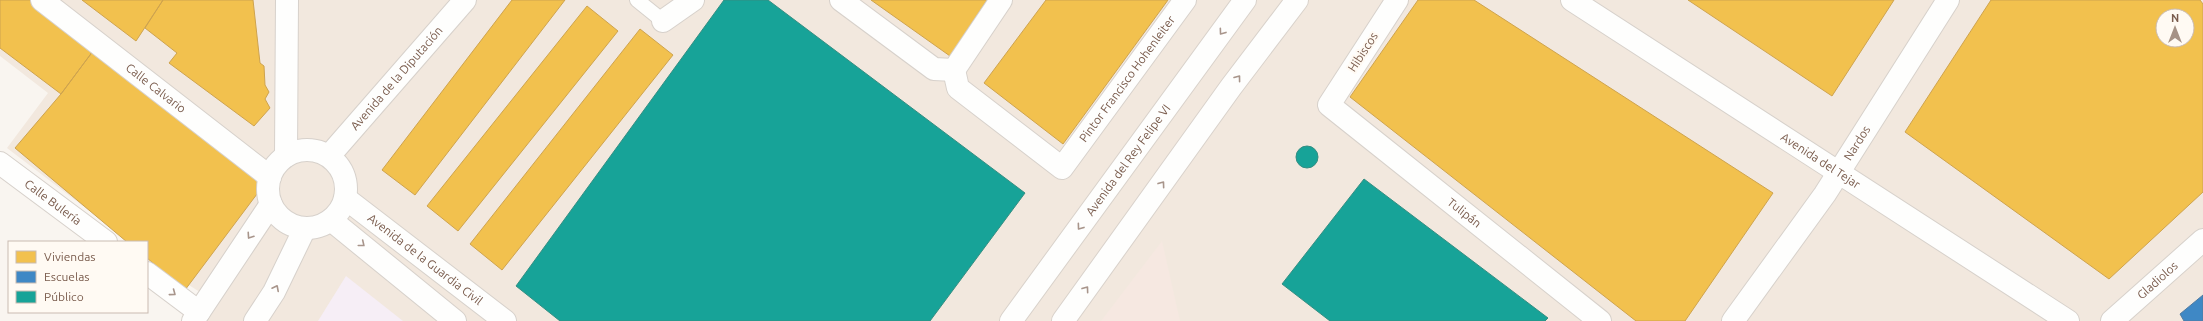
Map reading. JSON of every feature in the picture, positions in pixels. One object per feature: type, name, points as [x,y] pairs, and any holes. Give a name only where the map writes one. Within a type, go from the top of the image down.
[{"type":"street","name":"Calle Calvario","points":[[42,0],[270,178]]},
{"type":"street","points":[[286,156],[287,0]]},
{"type":"street","name":"Avenida de la Diputación","points":[[329,156],[465,0]]},
{"type":"street","points":[[663,21],[693,0]]},
{"type":"street","points":[[841,0],[934,69],[954,70],[1001,0]]},
{"type":"street","name":"Pintor Francisco Hohenleiter","points":[[954,70],[958,88],[1062,168],[1185,0]]},
{"type":"street","name":"Avenida del Rey Felipe VI","points":[[1011,321],[1246,0]]},
{"type":"street","points":[[1063,321],[1231,87],[1296,0]]},
{"type":"street","name":"Hibiscos","points":[[1329,105],[1397,0]]},
{"type":"street","name":"Avenida del Tejar","points":[[1572,0],[2068,321]]},
{"type":"street","name":"Nardos","points":[[1733,321],[1825,194],[1948,0]]},
{"type":"street","name":"Tulipán","points":[[1329,105],[1600,321]]},
{"type":"street","points":[[307,150],[329,156],[338,164],[344,174],[346,186],[345,198],[341,210],[331,220],[319,226],[305,228],[291,225],[279,216],[271,204],[268,191],[270,178],[276,166],[286,156],[307,150]]},
{"type":"street","name":"Calle Bulería","points":[[0,163],[105,241]]},
{"type":"street","name":"Avenida de la Guardia Civil","points":[[345,198],[504,321]]},
{"type":"street","points":[[148,274],[196,317],[271,204]]},
{"type":"street","points":[[331,220],[455,321]]},
{"type":"street","points":[[255,321],[274,292],[305,228]]},
{"type":"street","name":"Gladiolos","points":[[2112,321],[2203,240]]},
{"type":"lane","points":[[637,0],[663,21]]},
{"type":"shaded area","points":[[0,0],[2203,0],[2203,321],[186,321],[203,294],[173,275],[148,243],[148,241],[129,241],[7,148],[48,93],[0,56]]},
{"type":"shaded area","points":[[1162,241],[1180,321],[1101,321]]},
{"type":"shaded area","points":[[346,276],[403,321],[318,321]]},
{"type":"building: Viviendas","points":[[0,0],[34,0],[96,47],[61,94],[0,48]]},
{"type":"building: Viviendas","points":[[82,0],[163,0],[136,41]]},
{"type":"building: Viviendas","points":[[163,0],[253,0],[260,63],[264,66],[265,85],[269,92],[265,99],[270,108],[254,126],[169,63],[177,53],[145,28]]},
{"type":"building: Viviendas","points":[[512,0],[565,0],[415,195],[382,170]]},
{"type":"building: Viviendas","points":[[871,0],[987,0],[950,56]]},
{"type":"building: Viviendas","points":[[1046,0],[1168,0],[1063,144],[984,83]]},
{"type":"building: Viviendas","points":[[1418,0],[1474,0],[1773,193],[1685,321],[1636,321],[1350,97]]},
{"type":"building: Viviendas","points":[[1688,0],[1894,0],[1832,96]]},
{"type":"building: Viviendas","points":[[1991,0],[2200,0],[2203,4],[2203,192],[2109,279],[1905,132]]},
{"type":"building: Viviendas","points":[[587,6],[618,31],[458,231],[427,206]]},
{"type":"building: Viviendas","points":[[640,29],[673,55],[502,270],[470,244]]},
{"type":"building: Viviendas","points":[[96,47],[263,186],[185,290],[148,259],[148,241],[126,241],[15,148],[61,94]]},
{"type":"building: Escuelas","points":[[2203,295],[2203,321],[2184,321],[2180,314]]},
{"type":"building: Público","points":[[724,0],[768,0],[1025,193],[930,321],[560,321],[516,286]]},
{"type":"building: Público","points":[[1307,146],[1315,149],[1318,157],[1315,165],[1307,168],[1299,165],[1296,157],[1299,149]]},
{"type":"building: Público","points":[[1364,179],[1548,318],[1545,321],[1330,321],[1282,284]]}]
